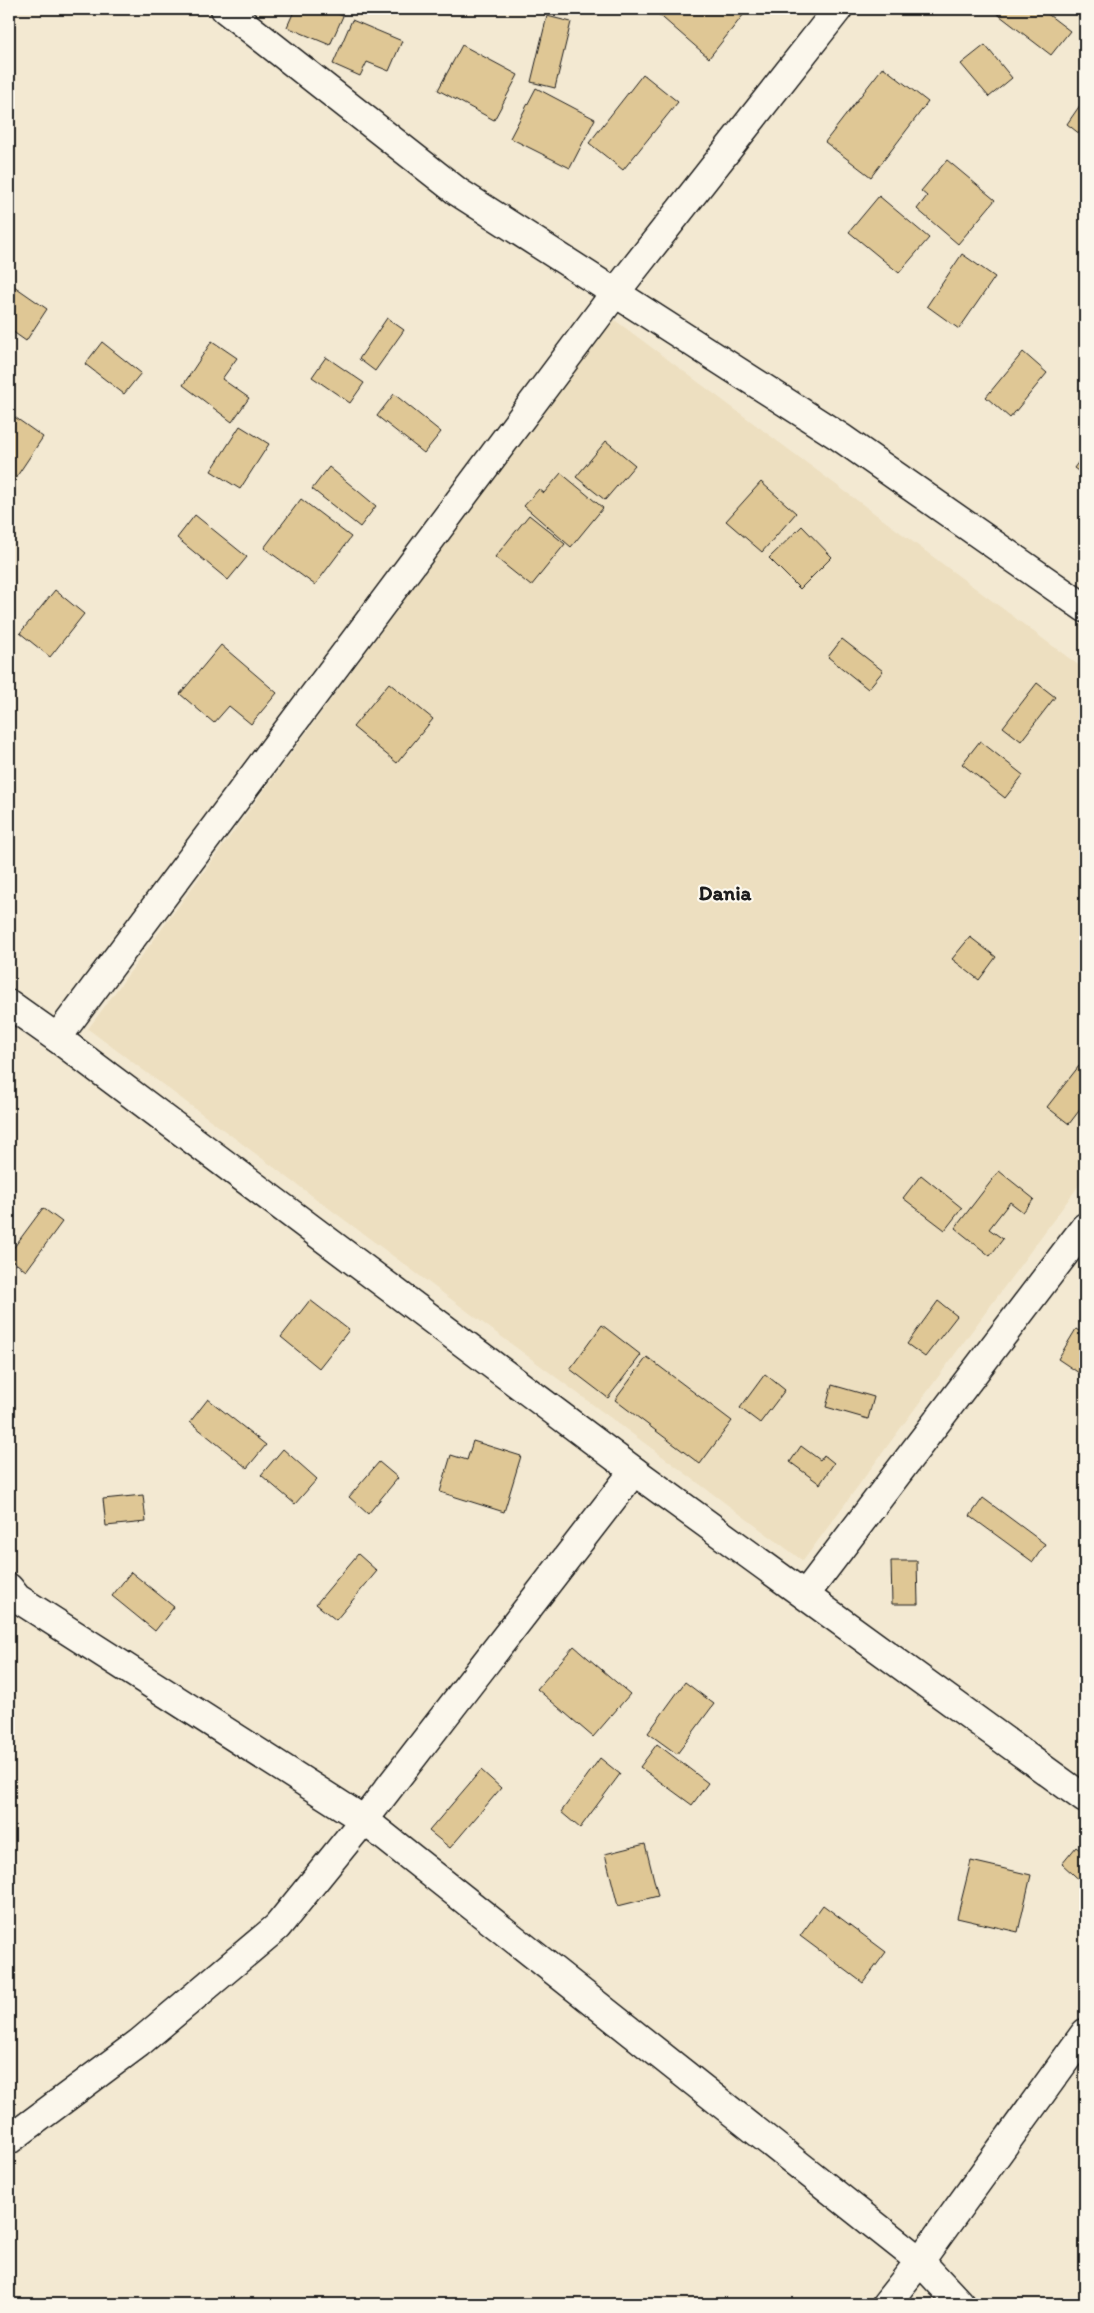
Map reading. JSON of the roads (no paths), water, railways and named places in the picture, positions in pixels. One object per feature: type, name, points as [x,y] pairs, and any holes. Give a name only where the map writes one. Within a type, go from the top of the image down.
[{"type":"street","points":[[225,9],[458,192],[840,437],[1085,608]]},
{"type":"street","points":[[57,1038],[615,293],[838,9]]},
{"type":"street","points":[[9,1004],[634,1471],[1085,1798]]},
{"type":"street","points":[[805,1595],[1085,1227]]},
{"type":"street","points":[[9,2140],[139,2043],[277,1927],[364,1820],[634,1471]]},
{"type":"street","points":[[9,1588],[17,1598],[364,1820],[920,2261],[960,2304]]},
{"type":"street","points":[[886,2304],[920,2261],[1085,2033]]},
{"type":"district","name":"Dania","points":[[725,893]]}]
